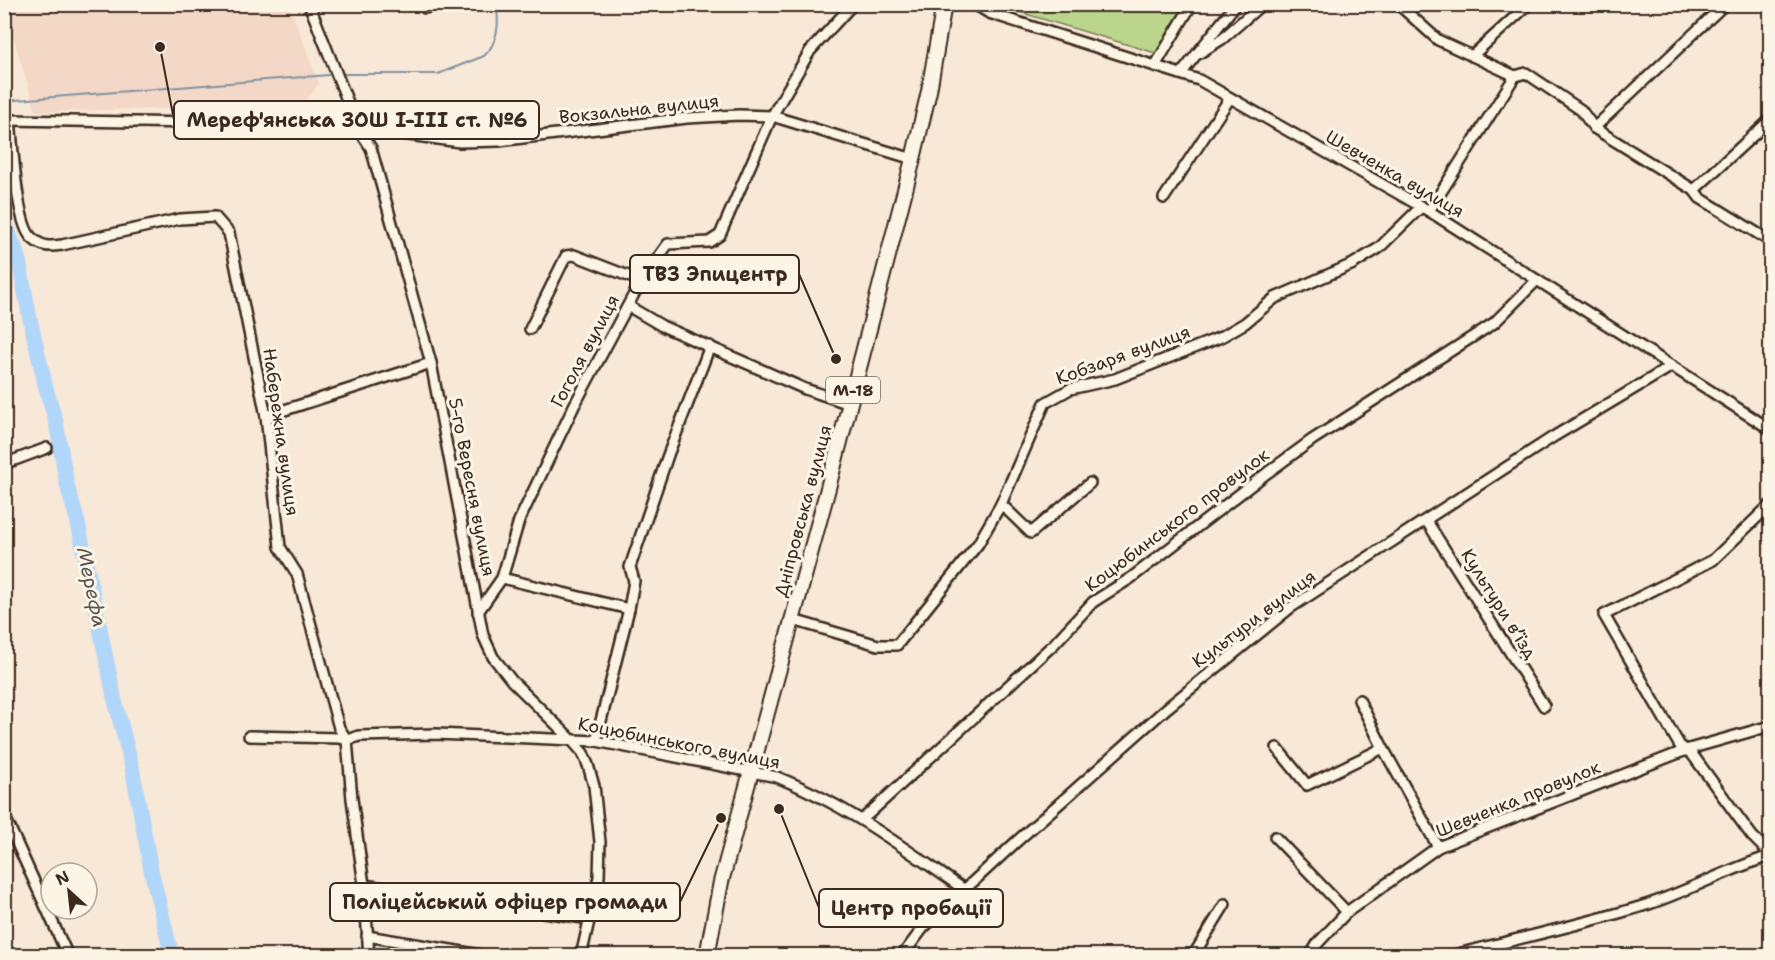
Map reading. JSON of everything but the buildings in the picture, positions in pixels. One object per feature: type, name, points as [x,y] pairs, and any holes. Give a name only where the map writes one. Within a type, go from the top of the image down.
[{"type":"highway","name":"Дніпровська вулиця","points":[[707,956],[721,882],[793,620],[913,159],[929,91],[944,4]]},
{"type":"street","name":"5-го Вересня вулиця","points":[[309,4],[358,128],[371,148],[431,363],[483,635],[493,657],[512,681],[583,753],[594,786],[599,877],[581,956]]},
{"type":"street","points":[[425,8],[464,4]]},
{"type":"street","points":[[772,116],[810,51],[853,4]]},
{"type":"street","name":"Шевченка вулиця","points":[[974,4],[989,13],[1199,80],[1425,209],[1770,429]]},
{"type":"street","points":[[1155,66],[1191,4]]},
{"type":"street","points":[[1181,74],[1236,4]]},
{"type":"street","points":[[1195,56],[1222,39],[1262,4]]},
{"type":"street","points":[[1398,4],[1438,40],[1515,76],[1526,73],[1581,110],[1594,128],[1694,190],[1700,198],[1770,241]]},
{"type":"street","points":[[1472,56],[1529,4]]},
{"type":"street","points":[[1594,128],[1725,4]]},
{"type":"street","name":"Кобзаря вулиця","points":[[793,620],[878,645],[897,645],[978,544],[1000,504],[1045,403],[1070,389],[1115,379],[1221,337],[1245,323],[1275,298],[1353,264],[1379,248],[1425,209],[1515,76]]},
{"type":"street","points":[[1164,198],[1230,98]]},
{"type":"street","name":"Вокзальна вулиця","points":[[7,120],[264,124],[358,128],[460,142],[499,141],[687,118],[772,116],[913,159]]},
{"type":"street","name":"Гоголя вулиця","points":[[478,612],[502,578],[519,521],[574,406],[641,281],[668,244],[709,242],[720,235],[772,116]]},
{"type":"street","name":"Набережна вулиця","points":[[7,120],[18,201],[30,237],[46,247],[180,219],[215,217],[229,233],[266,416],[280,547],[297,574],[339,728],[347,740],[352,799],[364,885],[369,956]]},
{"type":"street","points":[[1694,190],[1770,120]]},
{"type":"street","points":[[530,329],[566,256],[574,255],[641,281]]},
{"type":"street","name":"Коцюбинського провулок","points":[[863,819],[1053,644],[1093,602],[1131,578],[1266,472],[1494,323],[1537,280]]},
{"type":"street","points":[[628,306],[662,326],[805,389],[850,404]]},
{"type":"street","points":[[596,741],[629,609],[634,581],[630,567],[668,455],[710,346]]},
{"type":"street","points":[[266,416],[431,363]]},
{"type":"street","name":"Культури вулиця","points":[[902,956],[923,928],[964,890],[1167,708],[1281,615],[1553,437],[1672,366]]},
{"type":"street","points":[[4,464],[47,448]]},
{"type":"street","points":[[1000,504],[1031,533],[1090,483]]},
{"type":"street","points":[[1450,956],[1646,905],[1770,855],[1752,836],[1692,754],[1680,746],[1604,615],[1713,560],[1770,505]]},
{"type":"street","name":"Культури в’їзд","points":[[1426,520],[1544,706]]},
{"type":"street","points":[[502,578],[629,609]]},
{"type":"street","points":[[1359,700],[1438,847]]},
{"type":"street","name":"Шевченка провулок","points":[[1310,956],[1318,943],[1347,912],[1438,847],[1686,750],[1770,726]]},
{"type":"street","name":"Коцюбинського вулиця","points":[[249,736],[347,740],[359,736],[436,734],[570,738],[596,741],[777,777],[804,788],[863,819],[964,890]]},
{"type":"street","points":[[1277,748],[1307,785],[1383,748]]},
{"type":"street","points":[[4,815],[68,956]]},
{"type":"street","points":[[1275,837],[1347,912]]},
{"type":"street","points":[[364,885],[590,919]]},
{"type":"street","points":[[1192,956],[1225,904]]},
{"type":"street","points":[[367,936],[487,956]]},
{"type":"shaded area","points":[[4,5],[289,5],[319,83],[300,105],[36,112]]},
{"type":"green space","points":[[992,4],[1188,5],[1159,54]]},
{"type":"waterway","points":[[344,74],[438,74],[484,56],[489,51],[497,32],[496,4]]},
{"type":"waterway","points":[[4,101],[329,75]]},
{"type":"waterway","name":"Мерефа","points":[[4,220],[18,255],[30,319],[56,422],[67,485],[78,523],[115,701],[132,767],[151,870],[172,956]]},
{"type":"place","name":"Мереф'янська ЗОШ І-ІІІ ст. №6","points":[[160,47]]},
{"type":"place","name":"ТВЗ Эпицентр","points":[[836,359]]},
{"type":"place","name":"Центр пробації","points":[[779,809]]},
{"type":"place","name":"Поліцейський офіцер громади","points":[[721,818]]}]
